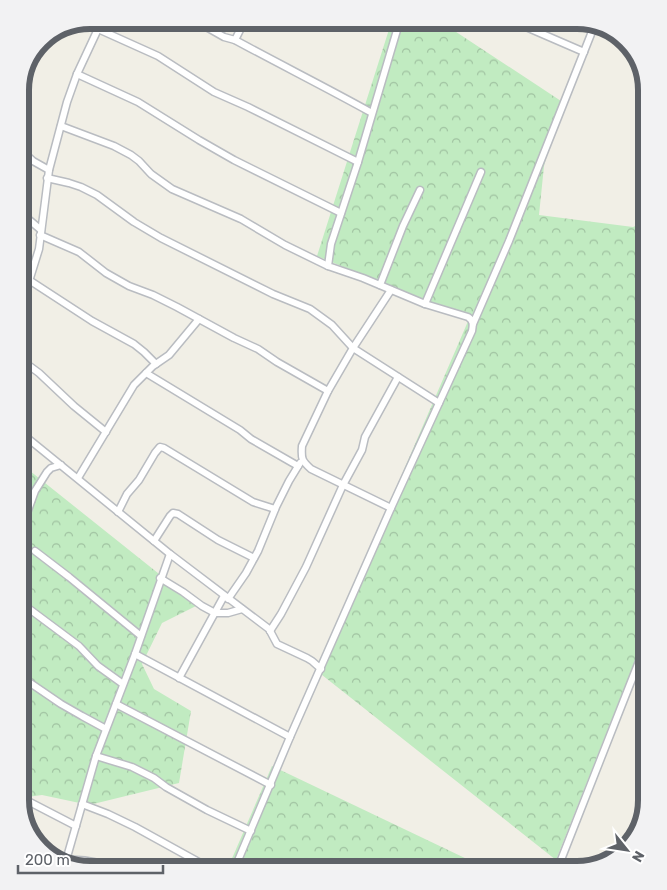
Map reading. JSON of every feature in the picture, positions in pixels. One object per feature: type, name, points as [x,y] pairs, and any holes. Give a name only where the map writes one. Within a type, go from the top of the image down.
[{"type":"street","points":[[156,364],[134,344],[104,328],[29,280],[39,249],[48,170],[62,126],[67,102],[77,74],[98,29],[158,56],[214,92],[358,162]]},
{"type":"street","points":[[210,29],[313,80],[372,114]]},
{"type":"street","points":[[235,40],[240,29]]},
{"type":"street","points":[[328,266],[331,244],[358,162],[397,29]]},
{"type":"street","points":[[531,29],[584,52]]},
{"type":"street","points":[[238,861],[290,737],[391,508],[472,331],[473,324],[509,241],[593,31]]},
{"type":"street","points":[[77,74],[138,102],[227,156],[341,213]]},
{"type":"street","points":[[62,126],[131,154],[151,174],[172,189],[241,219],[284,245],[328,266],[425,304],[468,317],[472,319],[473,324]]},
{"type":"street","points":[[29,158],[48,170]]},
{"type":"street","points":[[425,304],[481,172]]},
{"type":"street","points":[[47,178],[81,187],[161,238],[272,294],[310,309],[332,325],[353,348],[440,403]]},
{"type":"street","points":[[380,285],[420,190]]},
{"type":"street","points":[[29,221],[41,232],[79,252],[106,273],[258,349],[328,391]]},
{"type":"street","points":[[391,290],[353,348],[328,391],[302,446],[301,455],[302,460],[312,469],[391,508]]},
{"type":"street","points":[[78,478],[134,385],[156,364],[169,355],[199,319]]},
{"type":"street","points":[[29,365],[106,432]]},
{"type":"street","points":[[146,373],[298,466]]},
{"type":"street","points":[[270,631],[306,567],[343,485],[362,450],[365,437],[398,377]]},
{"type":"street","points":[[29,439],[170,554],[270,631],[277,644],[312,661],[320,670]]},
{"type":"street","points":[[118,512],[127,494],[139,480],[155,452],[160,447],[253,502],[275,509]]},
{"type":"street","points":[[179,678],[215,613],[246,574],[275,509],[302,460]]},
{"type":"street","points":[[29,508],[35,491],[47,472],[51,468],[61,465]]},
{"type":"street","points":[[154,540],[173,513],[178,514],[218,540],[254,558]]},
{"type":"street","points":[[35,551],[141,636]]},
{"type":"street","points":[[67,856],[96,756],[124,684],[170,554]]},
{"type":"street","points":[[160,578],[215,613],[228,613],[242,609]]},
{"type":"street","points":[[29,609],[78,646],[98,666],[124,684]]},
{"type":"street","points":[[134,654],[290,737]]},
{"type":"street","points":[[561,861],[638,664]]},
{"type":"street","points":[[29,682],[61,704],[106,729]]},
{"type":"street","points":[[116,704],[270,784]]},
{"type":"street","points":[[96,756],[132,767],[207,810],[251,831]]},
{"type":"street","points":[[29,802],[76,826]]},
{"type":"street","points":[[82,804],[136,827],[197,861]]},
{"type":"green space","points":[[389,29],[452,29],[561,101],[544,166],[539,215],[633,227],[638,225],[638,654],[556,860],[317,671],[469,319],[317,256]]},
{"type":"green space","points":[[29,470],[198,605],[162,623],[142,664],[154,689],[191,711],[179,783],[89,805],[42,795],[29,797]]},
{"type":"green space","points":[[272,766],[471,861],[231,861]]}]
